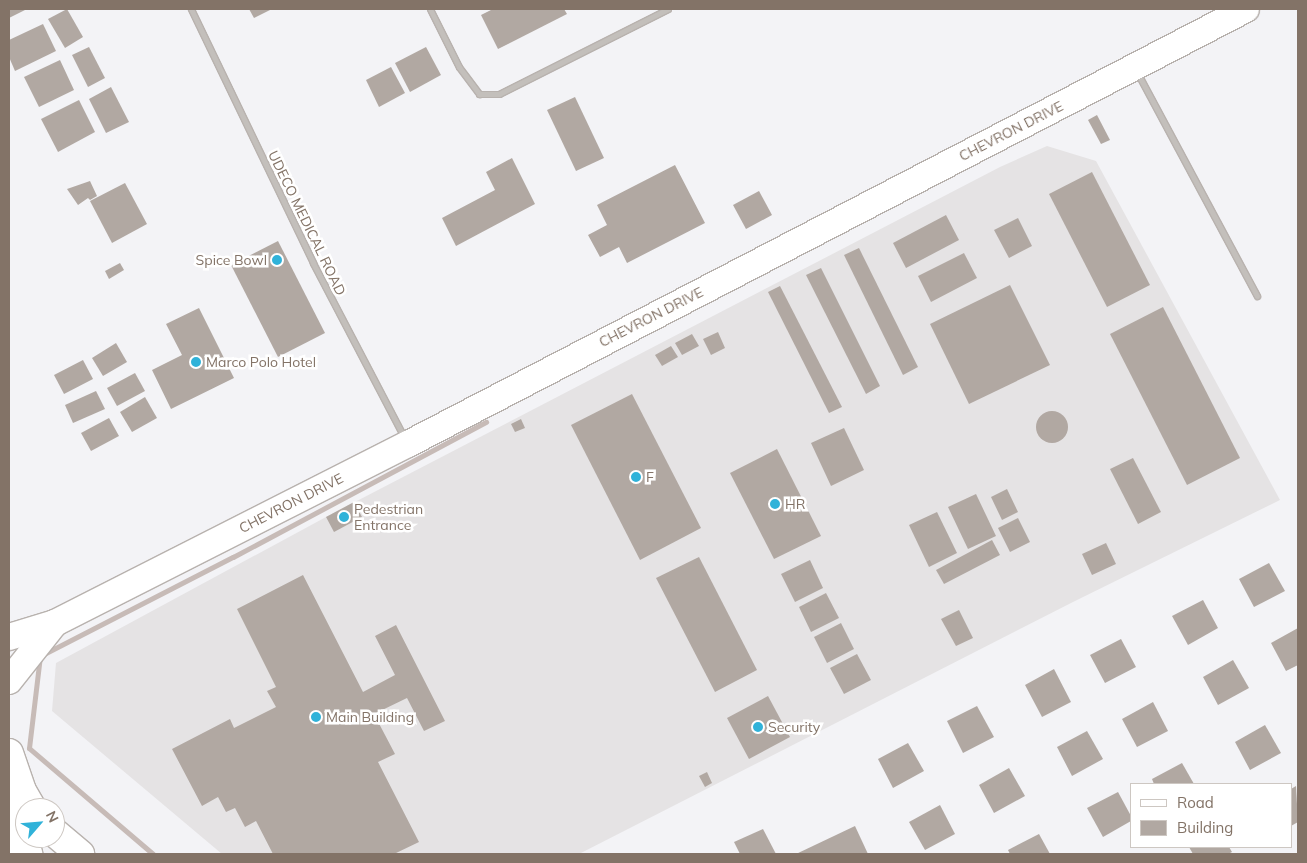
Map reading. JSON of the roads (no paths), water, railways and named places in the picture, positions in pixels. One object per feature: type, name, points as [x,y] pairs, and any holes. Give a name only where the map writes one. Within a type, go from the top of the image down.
[{"type":"highway","points":[[9,753],[26,798]]},
{"type":"highway","points":[[65,841],[80,854]]},
{"type":"highway","points":[[32,848],[60,854]]},
{"type":"main road","name":"CHEVRON DRIVE","points":[[9,636],[55,623],[408,444],[1246,9]]},
{"type":"main road","name":"CHEVRON DRIVE","points":[[9,681],[55,623]]},
{"type":"street","name":"UDECO MEDICAL ROAD","points":[[191,9],[313,263],[408,444]]},
{"type":"street","points":[[430,9],[459,67],[479,94],[499,94],[668,9]]},
{"type":"street","points":[[1134,67],[1257,296]]},
{"type":"waterway","points":[[153,854],[29,748],[40,656],[233,557],[486,422]]},
{"type":"place","name":"Spice Bowl","points":[[277,260]]},
{"type":"place","name":"Marco Polo Hotel","points":[[196,362]]},
{"type":"place","name":"F","points":[[636,477]]},
{"type":"place","name":"HR","points":[[775,504]]},
{"type":"place","name":"Pedestrian Entrance","points":[[344,517]]},
{"type":"place","name":"Main Building","points":[[316,717]]},
{"type":"place","name":"Security","points":[[758,727]]}]
